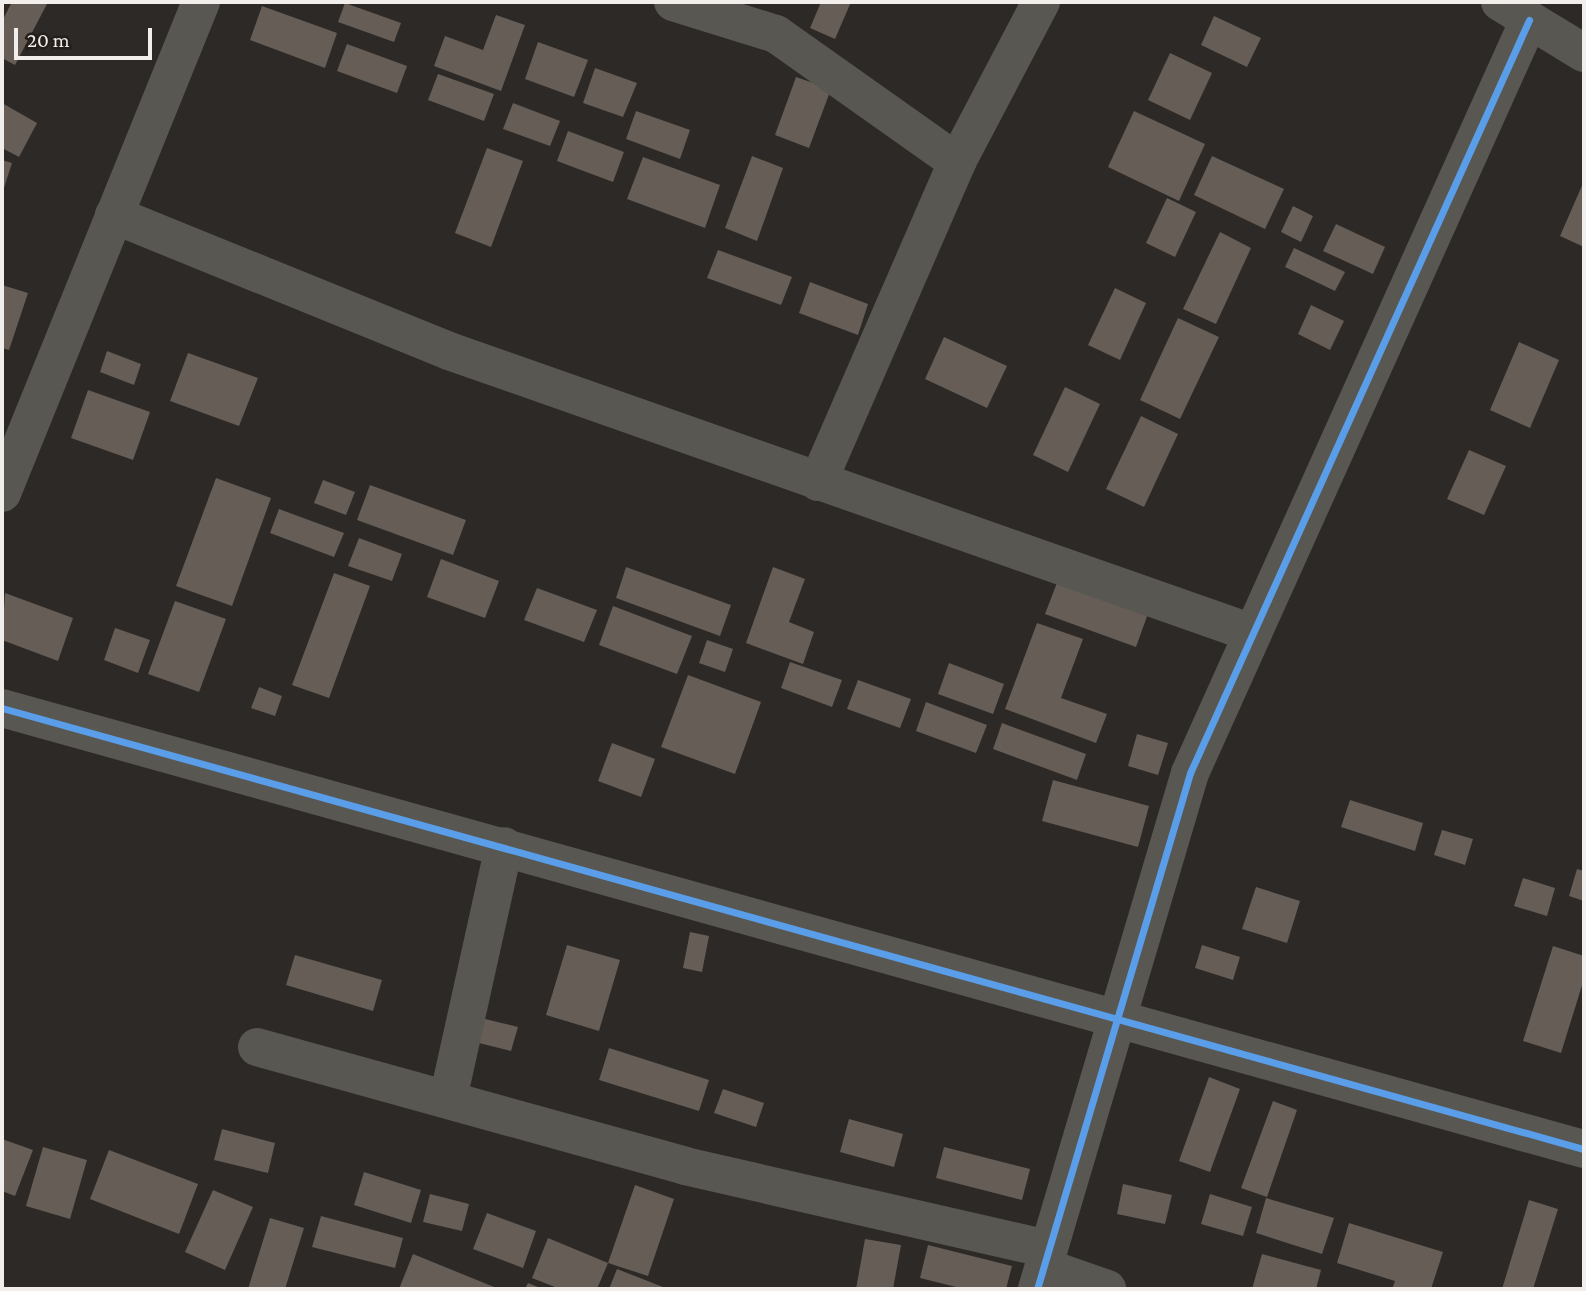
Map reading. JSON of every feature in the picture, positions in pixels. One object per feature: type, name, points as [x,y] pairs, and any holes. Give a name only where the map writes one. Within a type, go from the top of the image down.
[{"type":"street","points":[[2,493],[201,2]]},
{"type":"street","points":[[673,2],[776,34],[957,162]]},
{"type":"street","points":[[818,482],[957,162],[1041,2]]},
{"type":"street","points":[[1042,1268],[1190,773],[1514,11],[1584,53]]},
{"type":"street","points":[[114,215],[449,351],[1249,632]]},
{"type":"street","points":[[2,708],[1584,1149]]},
{"type":"street","points":[[448,1098],[504,846]]},
{"type":"street","points":[[257,1047],[448,1098],[1107,1289]]},
{"type":"building","points":[[12,2],[48,2],[15,65],[2,58],[2,21]]},
{"type":"building","points":[[821,2],[851,2],[835,39],[810,28]]},
{"type":"building","points":[[345,3],[401,23],[394,42],[338,22]]},
{"type":"building","points":[[262,6],[337,33],[325,68],[250,40]]},
{"type":"building","points":[[496,15],[525,25],[501,91],[434,66],[445,36],[483,50]]},
{"type":"building","points":[[1214,16],[1261,38],[1247,67],[1201,45]]},
{"type":"building","points":[[538,42],[588,60],[574,97],[525,79]]},
{"type":"building","points":[[347,44],[407,66],[397,93],[337,71]]},
{"type":"building","points":[[1170,53],[1212,73],[1190,120],[1148,100]]},
{"type":"building","points":[[595,68],[637,83],[623,117],[583,103]]},
{"type":"building","points":[[438,74],[494,94],[484,121],[428,100]]},
{"type":"building","points":[[796,77],[831,89],[809,148],[775,135]]},
{"type":"building","points":[[2,103],[37,123],[19,157],[2,148]]},
{"type":"building","points":[[513,103],[560,121],[550,146],[503,129]]},
{"type":"building","points":[[636,111],[690,130],[680,159],[626,139]]},
{"type":"building","points":[[1134,111],[1205,144],[1179,201],[1108,167]]},
{"type":"building","points":[[568,131],[624,152],[613,182],[557,161]]},
{"type":"building","points":[[487,148],[523,161],[491,247],[455,233]]},
{"type":"building","points":[[752,156],[783,168],[757,241],[725,228]]},
{"type":"building","points":[[1212,156],[1284,189],[1265,229],[1194,195]]},
{"type":"building","points":[[643,157],[720,185],[705,228],[627,199]]},
{"type":"building","points":[[2,160],[12,163],[2,194]]},
{"type":"building","points":[[1584,181],[1584,247],[1560,236]]},
{"type":"building","points":[[1167,198],[1196,212],[1175,257],[1146,243]]},
{"type":"building","points":[[1293,206],[1313,216],[1301,242],[1281,232]]},
{"type":"building","points":[[1336,224],[1385,247],[1373,274],[1323,251]]},
{"type":"building","points":[[1220,232],[1251,248],[1216,324],[1183,309]]},
{"type":"building","points":[[1294,248],[1345,272],[1335,291],[1285,267]]},
{"type":"building","points":[[718,250],[792,277],[781,305],[707,278]]},
{"type":"building","points":[[810,282],[868,304],[858,335],[799,313]]},
{"type":"building","points":[[2,285],[28,293],[9,350],[2,348]]},
{"type":"building","points":[[1115,288],[1146,303],[1120,360],[1088,345]]},
{"type":"building","points":[[1311,305],[1344,321],[1330,350],[1298,334]]},
{"type":"building","points":[[1178,318],[1219,337],[1180,419],[1140,400]]},
{"type":"building","points":[[944,337],[1007,366],[987,408],[925,379]]},
{"type":"building","points":[[1519,342],[1559,360],[1530,428],[1490,410]]},
{"type":"building","points":[[107,351],[141,364],[134,385],[100,372]]},
{"type":"building","points":[[188,353],[258,378],[239,426],[170,401]]},
{"type":"building","points":[[1065,387],[1100,404],[1068,472],[1033,455]]},
{"type":"building","points":[[88,390],[150,412],[133,460],[71,438]]},
{"type":"building","points":[[1141,416],[1178,434],[1144,507],[1106,489]]},
{"type":"building","points":[[1469,450],[1506,466],[1484,515],[1447,499]]},
{"type":"building","points":[[216,478],[271,498],[232,606],[176,586]]},
{"type":"building","points":[[323,480],[355,492],[346,515],[314,503]]},
{"type":"building","points":[[370,485],[466,520],[453,555],[357,520]]},
{"type":"building","points":[[279,509],[344,533],[334,557],[270,533]]},
{"type":"building","points":[[359,538],[402,554],[392,581],[348,566]]},
{"type":"building","points":[[441,559],[499,581],[485,618],[427,597]]},
{"type":"building","points":[[626,567],[731,605],[720,636],[616,598]]},
{"type":"building","points":[[773,567],[805,579],[789,622],[814,632],[803,664],[746,643]]},
{"type":"building","points":[[334,573],[370,586],[329,698],[292,685]]},
{"type":"building","points":[[1060,575],[1150,608],[1136,647],[1045,614]]},
{"type":"building","points":[[537,588],[597,610],[584,642],[524,620]]},
{"type":"building","points":[[5,593],[73,618],[58,661],[2,640]]},
{"type":"building","points":[[175,601],[226,619],[199,692],[148,674]]},
{"type":"building","points":[[613,606],[692,636],[677,674],[599,645]]},
{"type":"building","points":[[1037,623],[1083,639],[1061,698],[1107,714],[1096,743],[1005,709]]},
{"type":"building","points":[[115,628],[150,640],[138,673],[104,660]]},
{"type":"building","points":[[707,640],[733,649],[725,672],[699,663]]},
{"type":"building","points":[[790,662],[842,680],[832,707],[781,688]]},
{"type":"building","points":[[949,663],[1004,684],[993,714],[938,694]]},
{"type":"building","points":[[688,675],[761,702],[735,774],[661,747]]},
{"type":"building","points":[[858,680],[911,699],[900,728],[847,709]]},
{"type":"building","points":[[259,687],[282,696],[275,716],[251,708]]},
{"type":"building","points":[[926,702],[987,725],[976,753],[916,731]]},
{"type":"building","points":[[1002,723],[1086,754],[1077,780],[993,749]]},
{"type":"building","points":[[1137,734],[1168,743],[1158,775],[1128,766]]},
{"type":"building","points":[[612,743],[655,759],[641,797],[598,781]]},
{"type":"building","points":[[1053,780],[1149,806],[1138,847],[1042,821]]},
{"type":"building","points":[[1350,800],[1423,823],[1415,851],[1341,827]]},
{"type":"building","points":[[1442,830],[1473,839],[1465,865],[1434,855]]},
{"type":"building","points":[[1577,869],[1584,871],[1584,901],[1569,896]]},
{"type":"building","points":[[1523,878],[1555,888],[1547,916],[1514,906]]},
{"type":"building","points":[[1256,887],[1300,901],[1287,943],[1242,929]]},
{"type":"building","points":[[690,932],[709,936],[702,972],[683,968]]},
{"type":"building","points":[[567,945],[620,960],[599,1031],[546,1015]]},
{"type":"building","points":[[1202,945],[1240,957],[1233,980],[1195,968]]},
{"type":"building","points":[[1553,946],[1584,956],[1584,979],[1561,1053],[1523,1041]]},
{"type":"building","points":[[295,955],[382,980],[373,1011],[286,985]]},
{"type":"building","points":[[481,1018],[518,1027],[511,1051],[475,1042]]},
{"type":"building","points":[[609,1048],[709,1080],[699,1111],[599,1080]]},
{"type":"building","points":[[1209,1077],[1240,1089],[1210,1172],[1179,1161]]},
{"type":"building","points":[[723,1089],[764,1103],[756,1127],[714,1113]]},
{"type":"building","points":[[1273,1101],[1297,1110],[1267,1197],[1241,1188]]},
{"type":"building","points":[[849,1119],[903,1134],[894,1167],[840,1152]]},
{"type":"building","points":[[222,1129],[275,1143],[268,1173],[214,1160]]},
{"type":"building","points":[[2,1139],[33,1150],[15,1196],[2,1191]]},
{"type":"building","points":[[43,1147],[87,1160],[70,1219],[26,1206]]},
{"type":"building","points":[[944,1147],[1030,1169],[1022,1200],[936,1178]]},
{"type":"building","points":[[109,1150],[198,1184],[179,1234],[90,1199]]},
{"type":"building","points":[[364,1172],[421,1190],[411,1223],[354,1205]]},
{"type":"building","points":[[1123,1184],[1172,1195],[1165,1224],[1117,1214]]},
{"type":"building","points":[[635,1185],[674,1199],[648,1276],[608,1263]]},
{"type":"building","points":[[213,1190],[253,1207],[225,1270],[185,1252]]},
{"type":"building","points":[[430,1194],[469,1204],[462,1231],[423,1222]]},
{"type":"building","points":[[1210,1194],[1252,1207],[1243,1236],[1201,1224]]},
{"type":"building","points":[[1266,1198],[1334,1218],[1322,1254],[1256,1233]]},
{"type":"building","points":[[1529,1200],[1558,1209],[1533,1289],[1502,1289]]},
{"type":"building","points":[[487,1213],[536,1231],[523,1268],[473,1249]]},
{"type":"building","points":[[321,1216],[403,1238],[395,1268],[312,1247]]},
{"type":"building","points":[[270,1218],[304,1228],[285,1289],[248,1289]]},
{"type":"building","points":[[1349,1223],[1443,1252],[1431,1289],[1392,1289],[1395,1281],[1337,1263]]},
{"type":"building","points":[[548,1238],[608,1263],[597,1289],[560,1289],[532,1278]]},
{"type":"building","points":[[865,1239],[901,1245],[893,1289],[856,1289]]},
{"type":"building","points":[[928,1245],[1012,1266],[1006,1289],[964,1289],[920,1278]]},
{"type":"building","points":[[413,1254],[499,1289],[399,1289]]},
{"type":"building","points":[[1262,1254],[1321,1270],[1316,1289],[1252,1289]]},
{"type":"building","points":[[617,1269],[668,1289],[609,1289]]},
{"type":"building","points":[[528,1283],[543,1289],[525,1289]]},
{"type":"cycle path","points":[[1037,1289],[1190,773],[1529,20]]},
{"type":"cycle path","points":[[2,708],[1584,1149]]}]
